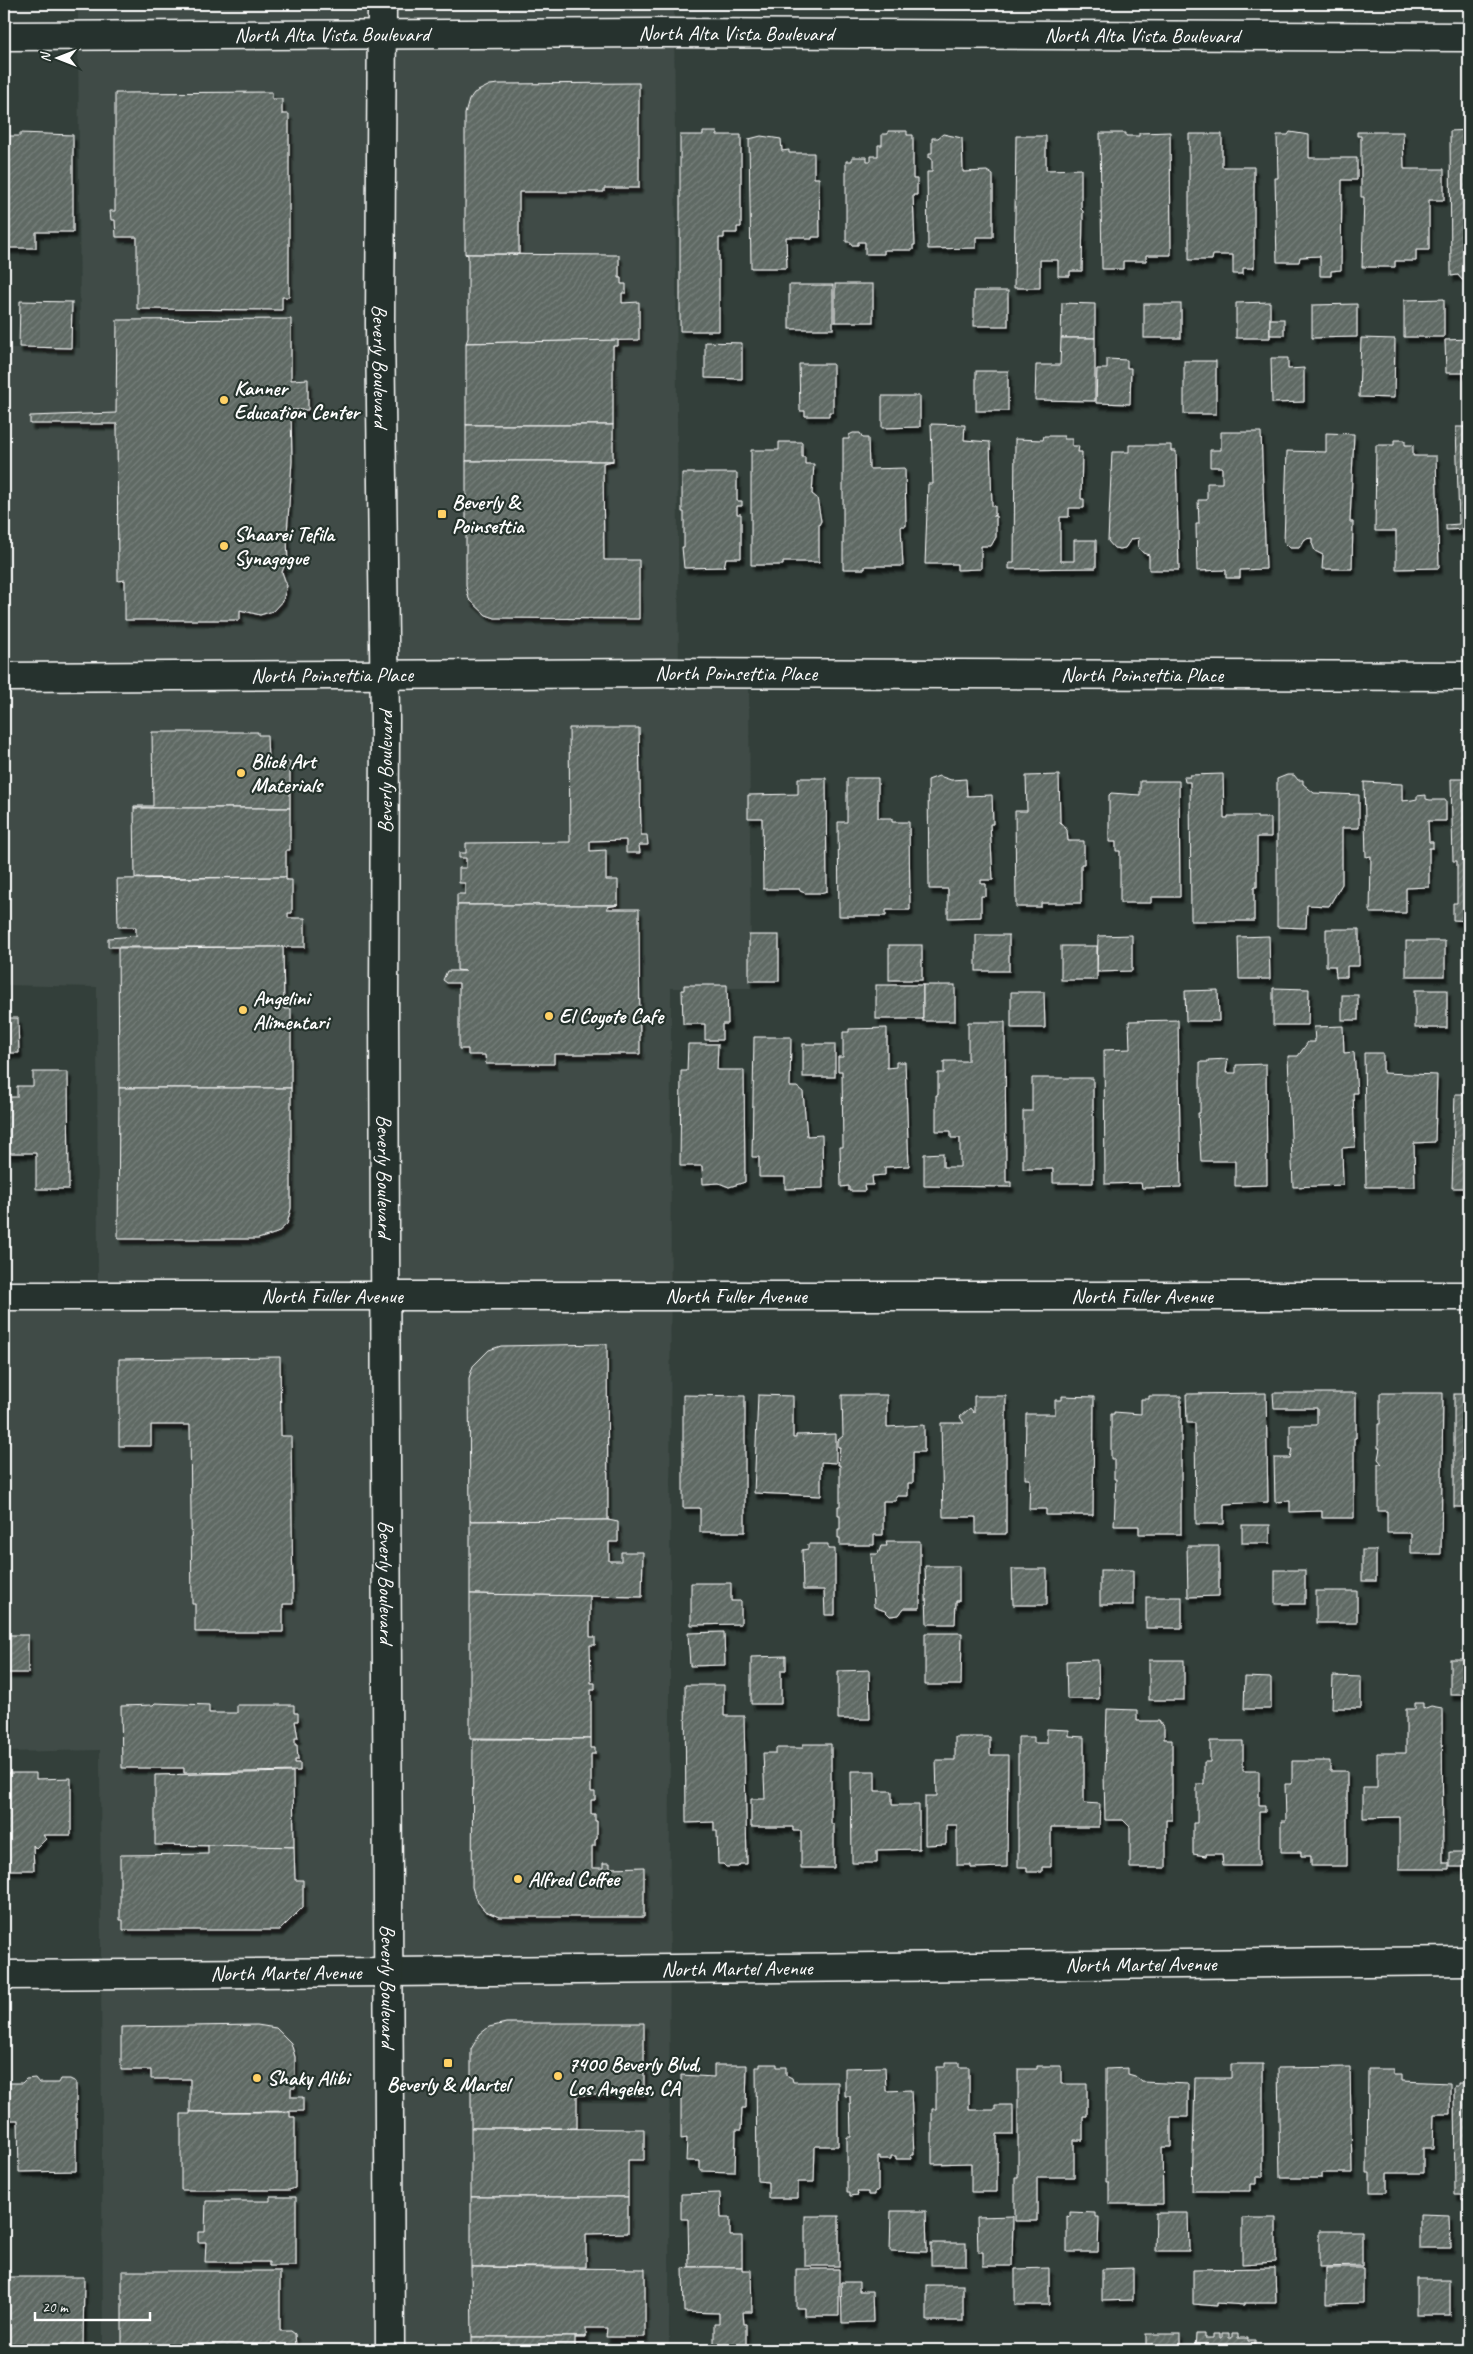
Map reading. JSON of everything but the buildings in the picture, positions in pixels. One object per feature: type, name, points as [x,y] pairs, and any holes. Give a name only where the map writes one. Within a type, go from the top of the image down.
[{"type":"street","name":"Beverly Boulevard","points":[[382,4],[380,324],[384,675],[390,2350]]},
{"type":"street","name":"North Alta Vista Boulevard","points":[[4,36],[382,36],[664,33],[1469,37]]},
{"type":"street","name":"North Poinsettia Place","points":[[4,677],[667,673],[1469,676]]},
{"type":"street","name":"North Fuller Avenue","points":[[4,1296],[1469,1296]]},
{"type":"street","name":"North Martel Avenue","points":[[4,1975],[1469,1960]]},
{"type":"shaded area","points":[[78,4],[674,4],[679,681],[749,684],[751,988],[671,988],[669,2350],[103,2350],[100,1750],[4,1752],[4,1294],[98,1292],[97,987],[4,985],[4,348],[80,348]]},
{"type":"place","name":"Kanner Education Center","points":[[224,400]]},
{"type":"place","name":"Beverly & Poinsettia","points":[[442,514]]},
{"type":"place","name":"Shaarei Tefila Synagogue","points":[[224,546]]},
{"type":"place","name":"Blick Art Materials","points":[[241,773]]},
{"type":"place","name":"Angelini Alimentari","points":[[243,1010]]},
{"type":"place","name":"El Coyote Cafe","points":[[549,1016]]},
{"type":"place","name":"Alfred Coffee","points":[[518,1879]]},
{"type":"place","name":"Beverly & Martel","points":[[448,2063]]},
{"type":"place","name":"7400 Beverly Blvd, Los Angeles, CA","points":[[558,2076]]},
{"type":"place","name":"Shaky Alibi","points":[[257,2078]]}]
